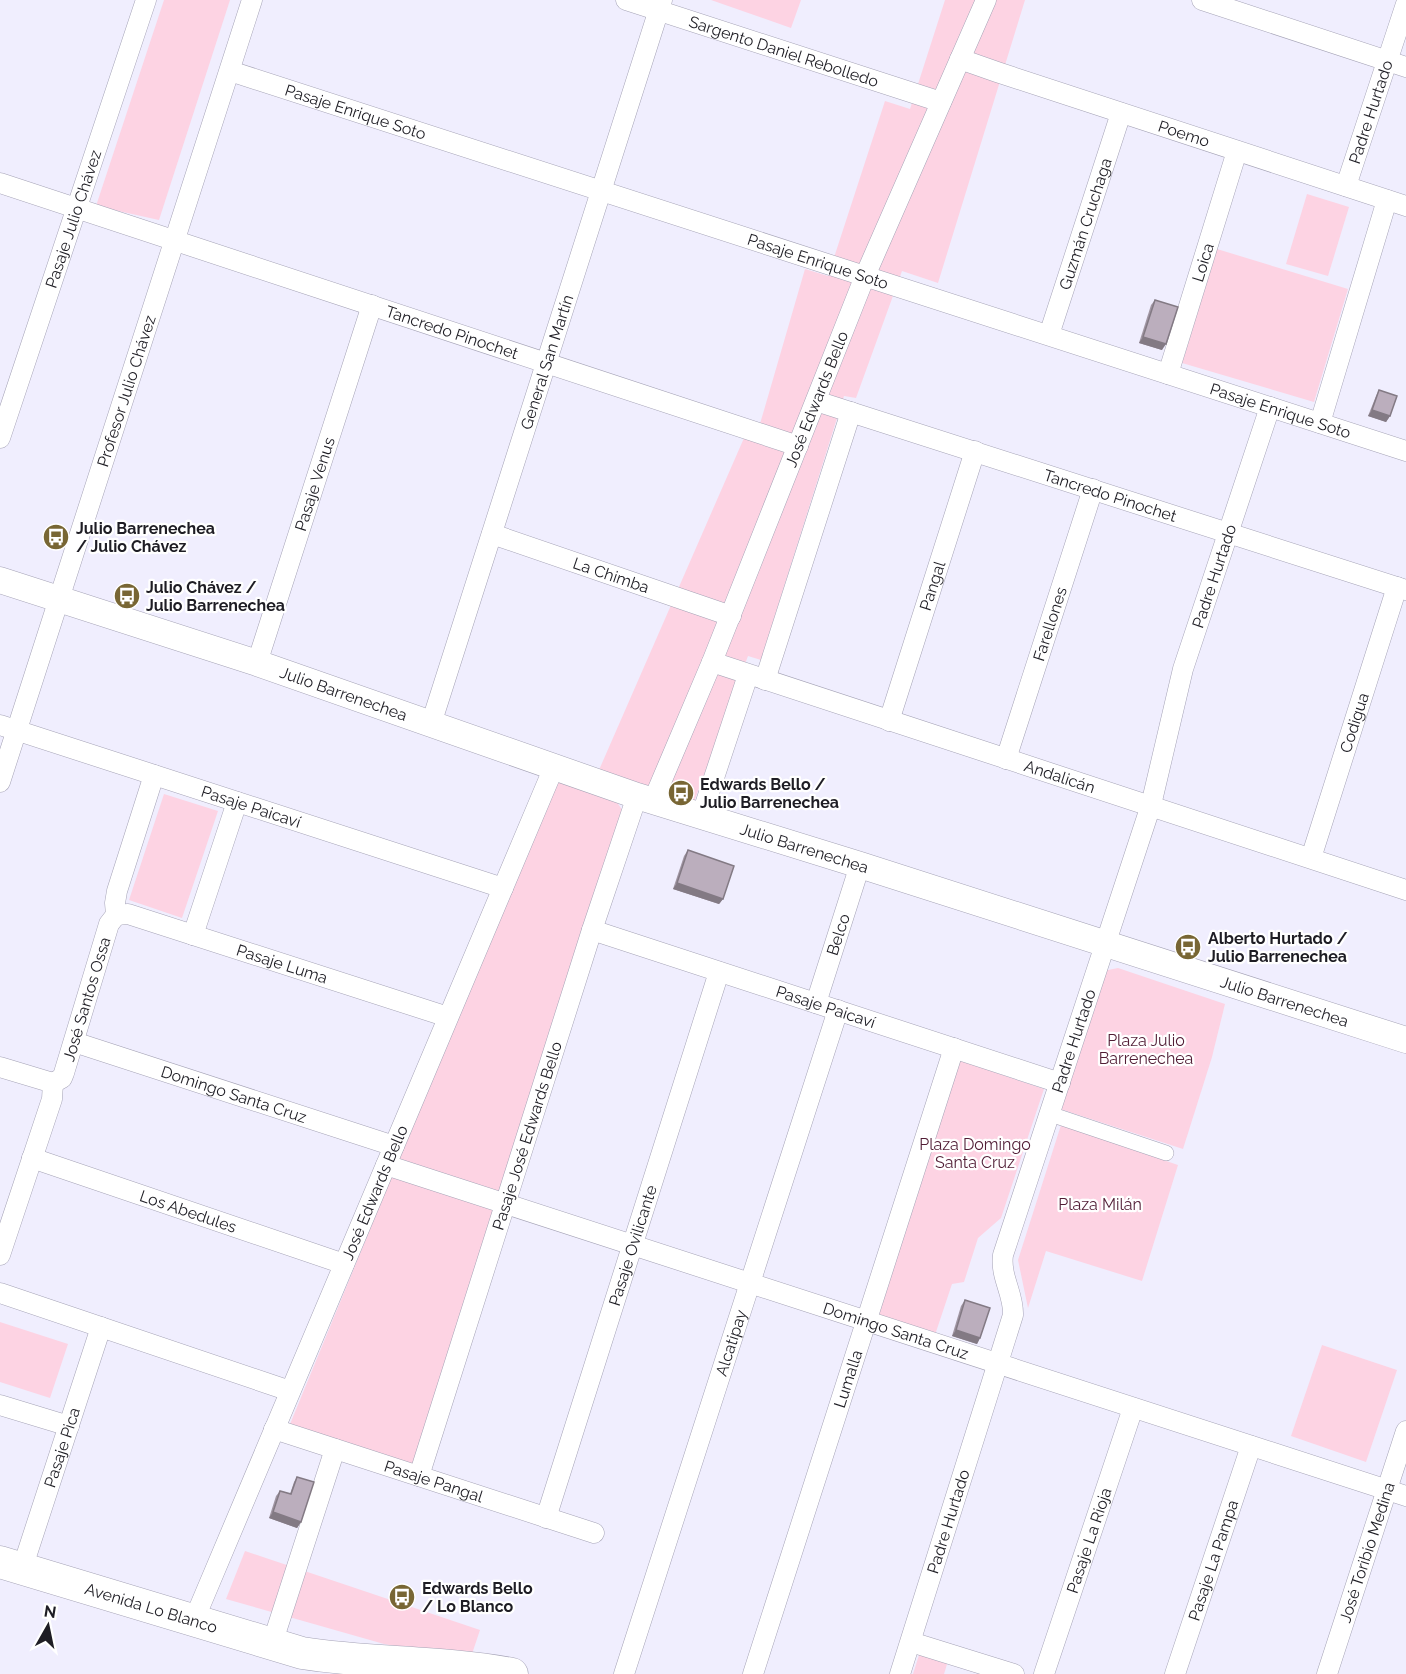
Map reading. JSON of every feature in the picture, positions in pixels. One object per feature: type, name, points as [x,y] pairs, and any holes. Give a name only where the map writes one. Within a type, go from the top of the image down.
[{"type":"main road","name":"Avenida Lo Blanco","points":[[11,1565],[302,1653],[340,1659],[466,1666],[512,1674]]},
{"type":"main road","name":"Avenida Lo Blanco","points":[[302,1653],[325,1667],[345,1674]]},
{"type":"street","name":"Pasaje Julio Chávez","points":[[0,438],[146,0]]},
{"type":"street","name":"Profesor Julio Chávez","points":[[0,782],[8,728],[59,600],[252,0]]},
{"type":"street","name":"Sargento Daniel Rebolledo","points":[[626,0],[661,5],[941,102]]},
{"type":"street","name":"José Edwards Bello","points":[[645,798],[712,662],[865,276],[986,0]]},
{"type":"street","points":[[1202,0],[1397,63]]},
{"type":"street","name":"Padre Hurtado","points":[[1346,186],[1397,63],[1406,4]]},
{"type":"street","name":"General San Martín","points":[[431,724],[661,5]]},
{"type":"street","name":"Poemo","points":[[960,59],[1397,203]]},
{"type":"street","name":"Pasaje Enrique Soto","points":[[230,71],[1406,451]]},
{"type":"street","name":"Guzmán Cruchaga","points":[[1049,335],[1121,113]]},
{"type":"street","name":"Loica","points":[[1168,374],[1237,151]]},
{"type":"street","name":"Tancredo Pinochet","points":[[0,183],[798,446]]},
{"type":"street","points":[[1320,423],[1397,203]]},
{"type":"street","name":"Pasaje Venus","points":[[257,663],[372,305]]},
{"type":"street","name":"Tancredo Pinochet","points":[[816,401],[1401,589]]},
{"type":"street","name":"Padre Hurtado","points":[[900,1674],[1013,1316],[1011,1295],[1003,1274],[1003,1255],[1151,805],[1183,669],[1270,407]]},
{"type":"street","points":[[701,817],[757,678],[851,412]]},
{"type":"street","name":"Pangal","points":[[889,721],[975,451]]},
{"type":"street","name":"Farellones","points":[[1006,759],[1093,489]]},
{"type":"street","name":"La Chimba","points":[[492,534],[731,616]]},
{"type":"street","name":"Julio Barrenechea","points":[[0,580],[257,663],[701,817],[860,865],[1406,1040]]},
{"type":"street","name":"Codigua","points":[[1311,858],[1401,589]]},
{"type":"street","name":"Andalicán","points":[[712,662],[1406,890]]},
{"type":"street","name":"Pasaje Paicaví","points":[[8,728],[503,888]]},
{"type":"street","name":"José Edwards Bello","points":[[194,1620],[554,767]]},
{"type":"street","name":"José Santos Ossa","points":[[0,1254],[52,1100],[53,1083],[62,1078],[109,924],[116,915],[117,891],[154,775]]},
{"type":"street","name":"Pasaje José Edwards Bello","points":[[419,1476],[592,930],[645,798]]},
{"type":"street","points":[[193,935],[237,802]]},
{"type":"street","name":"Belco","points":[[816,1003],[860,865]]},
{"type":"street","name":"Pasaje Luma","points":[[116,915],[128,914],[448,1017]]},
{"type":"street","name":"Pasaje Paicaví","points":[[592,930],[1060,1083]]},
{"type":"street","name":"Pasaje Ovilicante","points":[[546,1518],[719,972]]},
{"type":"street","name":"Alcatipay","points":[[624,1674],[838,1010]]},
{"type":"street","name":"Domingo Santa Cruz","points":[[74,1042],[394,1146]]},
{"type":"street","name":"Lumalla","points":[[753,1674],[954,1048]]},
{"type":"street","points":[[0,1067],[53,1083]]},
{"type":"street","points":[[1050,1114],[1166,1153]]},
{"type":"street","name":"Los Abedules","points":[[32,1158],[344,1264]]},
{"type":"street","name":"Domingo Santa Cruz","points":[[386,1165],[996,1365],[1406,1496]]},
{"type":"street","points":[[0,1293],[290,1391]]},
{"type":"street","name":"Pasaje Pica","points":[[11,1565],[69,1426],[101,1327]]},
{"type":"street","points":[[0,1404],[69,1426]]},
{"type":"street","name":"Pasaje La Rioja","points":[[1044,1674],[1133,1408]]},
{"type":"street","name":"Pasaje Pangal","points":[[274,1429],[594,1533]]},
{"type":"street","name":"José Toribio Medina","points":[[1327,1674],[1406,1431]]},
{"type":"street","name":"Pasaje La Pampa","points":[[1175,1674],[1251,1446]]},
{"type":"street","points":[[272,1644],[335,1449]]},
{"type":"street","points":[[910,1642],[1014,1674]]},
{"type":"green space","points":[[164,0],[230,0],[159,220],[96,206]]},
{"type":"green space","points":[[711,0],[801,0],[791,28]]},
{"type":"green space","points":[[945,0],[1025,0],[938,283],[902,271],[856,398],[844,396],[761,660],[748,656],[694,802],[599,770],[744,438],[755,441],[805,269],[828,276],[885,101],[910,109]]},
{"type":"green space","points":[[1307,194],[1349,207],[1328,276],[1286,264]]},
{"type":"green space","points":[[1217,249],[1348,289],[1314,402],[1182,363]]},
{"type":"green space","points":[[555,779],[616,801],[623,811],[418,1471],[288,1429]]},
{"type":"green space","points":[[164,794],[218,811],[182,918],[129,900]]},
{"type":"green space","name":"Plaza Julio Barrenechea","points":[[1118,968],[1225,1004],[1212,1057],[1183,1149],[1060,1109],[1103,971]]},
{"type":"green space","name":"Plaza Domingo Santa Cruz","points":[[959,1060],[1044,1089],[1001,1218],[978,1238],[964,1282],[952,1284],[935,1335],[873,1315]]},
{"type":"green space","name":"Plaza Milán","points":[[1061,1125],[1178,1165],[1142,1281],[1046,1251],[1028,1308],[1018,1260]]},
{"type":"green space","points":[[0,1322],[68,1344],[50,1398],[0,1382]]},
{"type":"green space","points":[[1322,1345],[1397,1370],[1366,1462],[1291,1436]]},
{"type":"green space","points":[[245,1551],[480,1630],[470,1660],[384,1644],[226,1599]]},
{"type":"green space","points":[[920,1652],[948,1661],[944,1674],[913,1674]]},
{"type":"building","points":[[1155,300],[1178,307],[1166,344],[1143,337]]},
{"type":"building","points":[[1379,390],[1397,396],[1390,416],[1372,410]]},
{"type":"building","points":[[688,850],[734,866],[723,899],[677,883]]},
{"type":"building","points":[[965,1300],[990,1308],[980,1338],[956,1330]]},
{"type":"building","points":[[297,1477],[314,1482],[301,1522],[273,1512],[280,1491],[291,1494]]},
{"type":"place","name":"Julio Barrenechea / Julio Chávez","points":[[56,537]]},
{"type":"place","name":"Julio Chávez / Julio Barrenechea","points":[[127,596]]},
{"type":"place","name":"Edwards Bello / Julio Barrenechea","points":[[681,793]]},
{"type":"place","name":"Alberto Hurtado / Julio Barrenechea","points":[[1188,947]]},
{"type":"place","name":"Edwards Bello / Lo Blanco","points":[[402,1597]]}]
